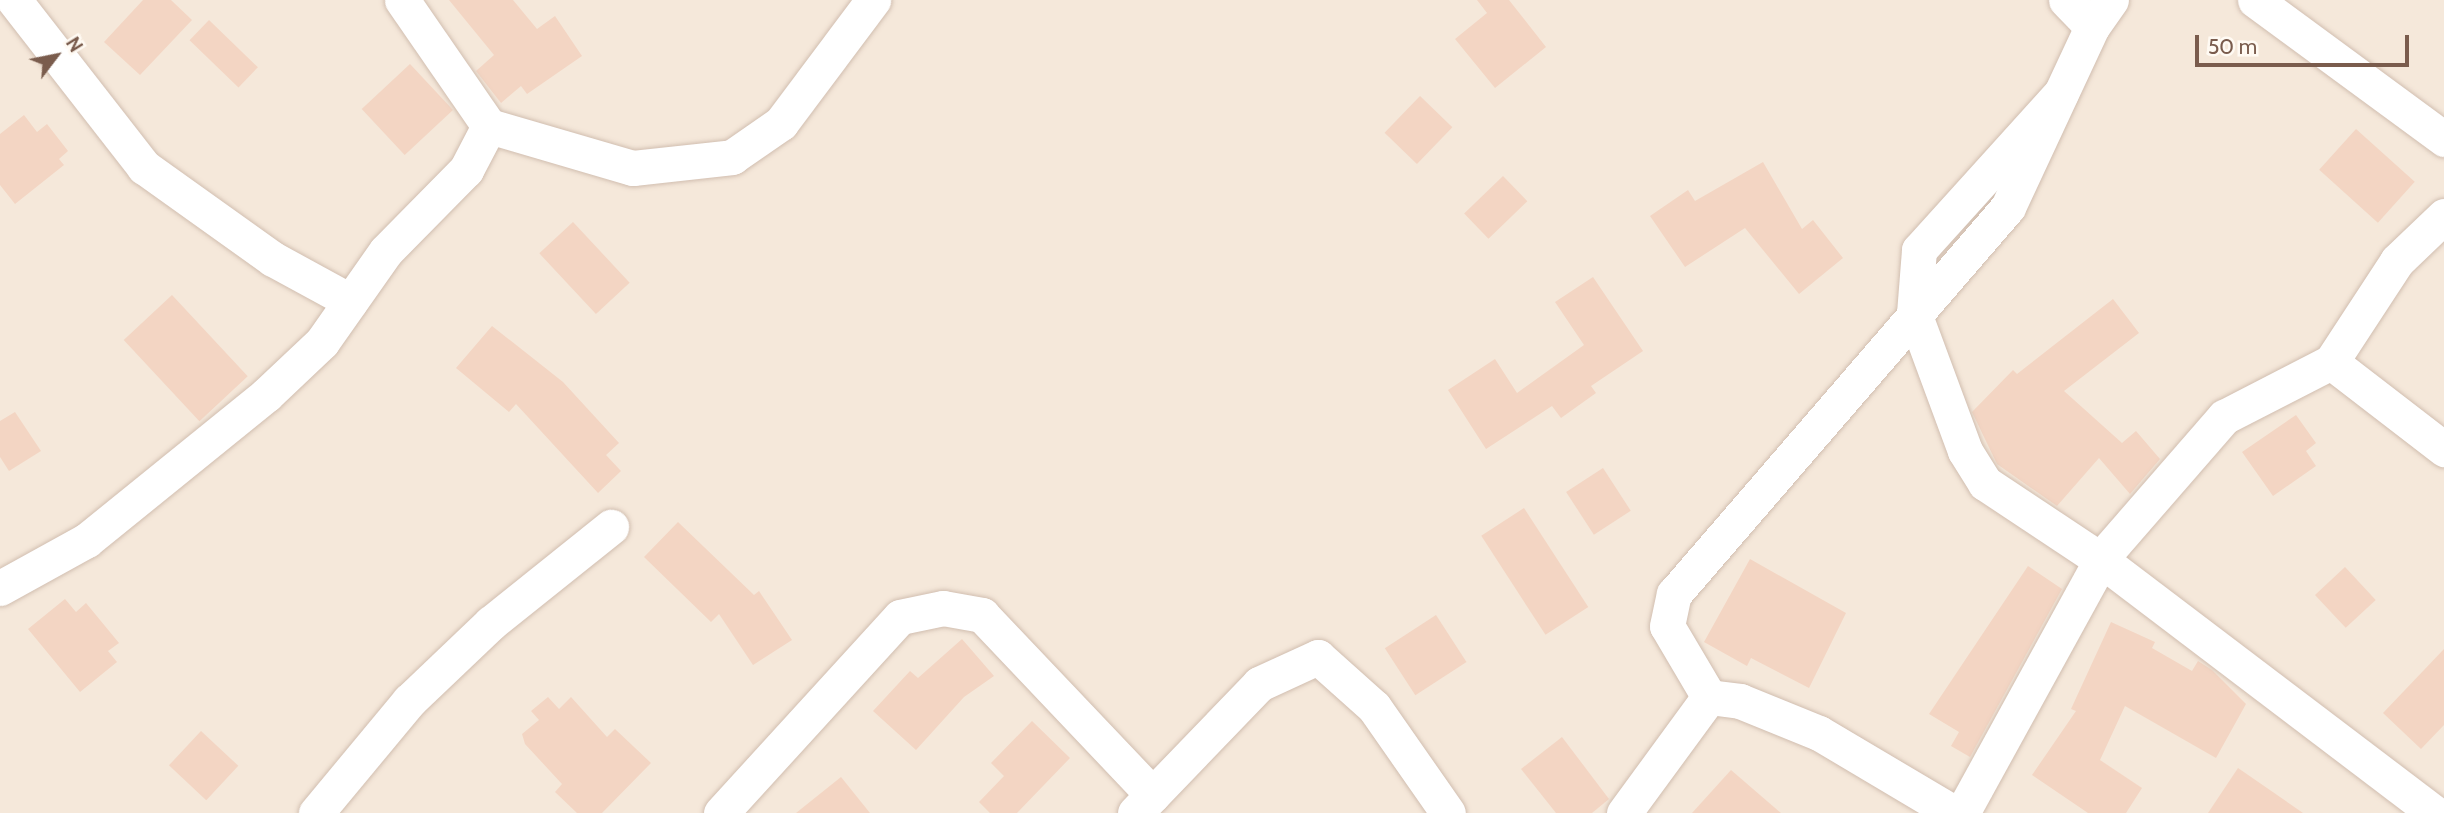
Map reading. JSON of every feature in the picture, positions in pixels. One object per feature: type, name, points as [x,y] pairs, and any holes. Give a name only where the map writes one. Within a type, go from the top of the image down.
[{"type":"street","points":[[14,0],[144,167],[273,259],[350,301]]},
{"type":"street","points":[[402,0],[489,126],[633,168],[732,157],[780,123],[873,0]]},
{"type":"street","points":[[1709,697],[1667,626],[1674,594],[2008,206],[2102,14],[2066,0]]},
{"type":"street","points":[[2255,0],[2444,139]]},
{"type":"street","points":[[0,588],[86,540],[163,481],[313,351],[386,251],[466,170],[489,126]]},
{"type":"street","points":[[1962,813],[2101,560],[2224,417],[2331,362],[2397,261],[2444,216]]},
{"type":"street","points":[[1914,313],[1965,451],[1985,483],[2101,560],[2434,813]]},
{"type":"street","points":[[2331,362],[2444,449]]},
{"type":"street","points":[[316,813],[409,701],[491,623],[611,527]]},
{"type":"street","points":[[721,813],[900,617],[943,608],[982,615],[1144,804],[1259,684],[1318,657],[1374,707],[1448,813]]},
{"type":"street","points":[[1624,813],[1709,697]]},
{"type":"street","points":[[1709,697],[1741,701],[1819,733],[1954,813]]},
{"type":"shaded area","points":[[0,0],[2444,0],[2444,813],[0,813]]},
{"type":"building","points":[[143,0],[171,0],[192,20],[140,75],[104,42]]},
{"type":"building","points":[[449,0],[513,0],[537,29],[555,16],[582,56],[527,94],[521,86],[501,103],[476,71],[494,55]]},
{"type":"building","points":[[1477,0],[1509,0],[1546,47],[1495,88],[1455,39],[1487,13]]},
{"type":"building","points":[[209,20],[258,67],[238,87],[190,40]]},
{"type":"building","points":[[410,64],[453,110],[405,155],[362,109]]},
{"type":"building","points":[[1420,96],[1452,127],[1417,164],[1385,133]]},
{"type":"building","points":[[24,115],[37,132],[47,124],[68,151],[59,159],[64,165],[15,204],[0,185],[0,134]]},
{"type":"building","points":[[2356,129],[2415,182],[2378,223],[2319,170]]},
{"type":"building","points":[[1763,162],[1802,229],[1813,220],[1843,258],[1799,294],[1745,228],[1685,267],[1650,216],[1688,190],[1695,201]]},
{"type":"building","points":[[1503,176],[1527,201],[1488,239],[1464,214]]},
{"type":"building","points":[[573,222],[630,283],[596,314],[539,253]]},
{"type":"building","points":[[1593,277],[1643,351],[1591,386],[1596,393],[1561,418],[1552,406],[1486,449],[1448,390],[1495,359],[1517,393],[1584,345],[1555,302]]},
{"type":"building","points":[[172,295],[248,376],[199,421],[124,340]]},
{"type":"building","points":[[2113,299],[2139,333],[2064,391],[2122,443],[2136,431],[2160,459],[2130,494],[2099,458],[2057,506],[1997,464],[1972,412],[2013,370],[2017,374]]},
{"type":"building","points":[[492,326],[563,382],[619,443],[606,455],[621,471],[598,493],[516,404],[509,412],[456,368]]},
{"type":"building","points":[[15,412],[41,451],[9,471],[0,457],[0,421]]},
{"type":"building","points":[[2296,415],[2316,443],[2306,451],[2316,466],[2273,496],[2242,452]]},
{"type":"building","points":[[1603,468],[1631,511],[1594,535],[1566,492]]},
{"type":"building","points":[[1524,508],[1588,607],[1545,635],[1481,536]]},
{"type":"building","points":[[678,522],[754,595],[759,591],[792,640],[753,665],[719,614],[711,622],[644,557]]},
{"type":"building","points":[[1750,559],[1846,613],[1809,688],[1751,658],[1747,666],[1704,642]]},
{"type":"building","points":[[2028,566],[2062,589],[1970,757],[1951,746],[1959,732],[1929,714]]},
{"type":"building","points":[[2345,567],[2376,600],[2346,628],[2315,595]]},
{"type":"building","points":[[65,599],[76,612],[86,603],[119,643],[108,651],[117,662],[80,692],[28,629]]},
{"type":"building","points":[[1436,615],[1466,662],[1415,695],[1385,648]]},
{"type":"building","points":[[2111,622],[2155,642],[2152,648],[2192,671],[2198,661],[2212,670],[2246,704],[2216,758],[2125,706],[2100,760],[2142,788],[2126,813],[2088,813],[2032,775],[2076,711],[2071,709]]},
{"type":"building","points":[[962,639],[994,676],[964,697],[916,750],[873,711],[910,671],[918,678]]},
{"type":"building","points":[[2444,649],[2444,725],[2421,749],[2383,713]]},
{"type":"building","points":[[548,697],[559,709],[571,697],[607,737],[615,729],[651,763],[602,813],[577,813],[555,792],[562,784],[525,744],[522,734],[539,720],[531,711]]},
{"type":"building","points":[[1032,721],[1070,758],[1017,813],[990,813],[979,802],[1004,776],[991,763]]},
{"type":"building","points":[[201,731],[238,766],[206,800],[169,765]]},
{"type":"building","points":[[1562,737],[1609,799],[1592,813],[1556,813],[1521,769]]},
{"type":"building","points":[[2238,768],[2303,813],[2208,813]]},
{"type":"building","points":[[1731,770],[1781,813],[1692,813]]},
{"type":"building","points":[[841,777],[870,813],[796,813]]}]
